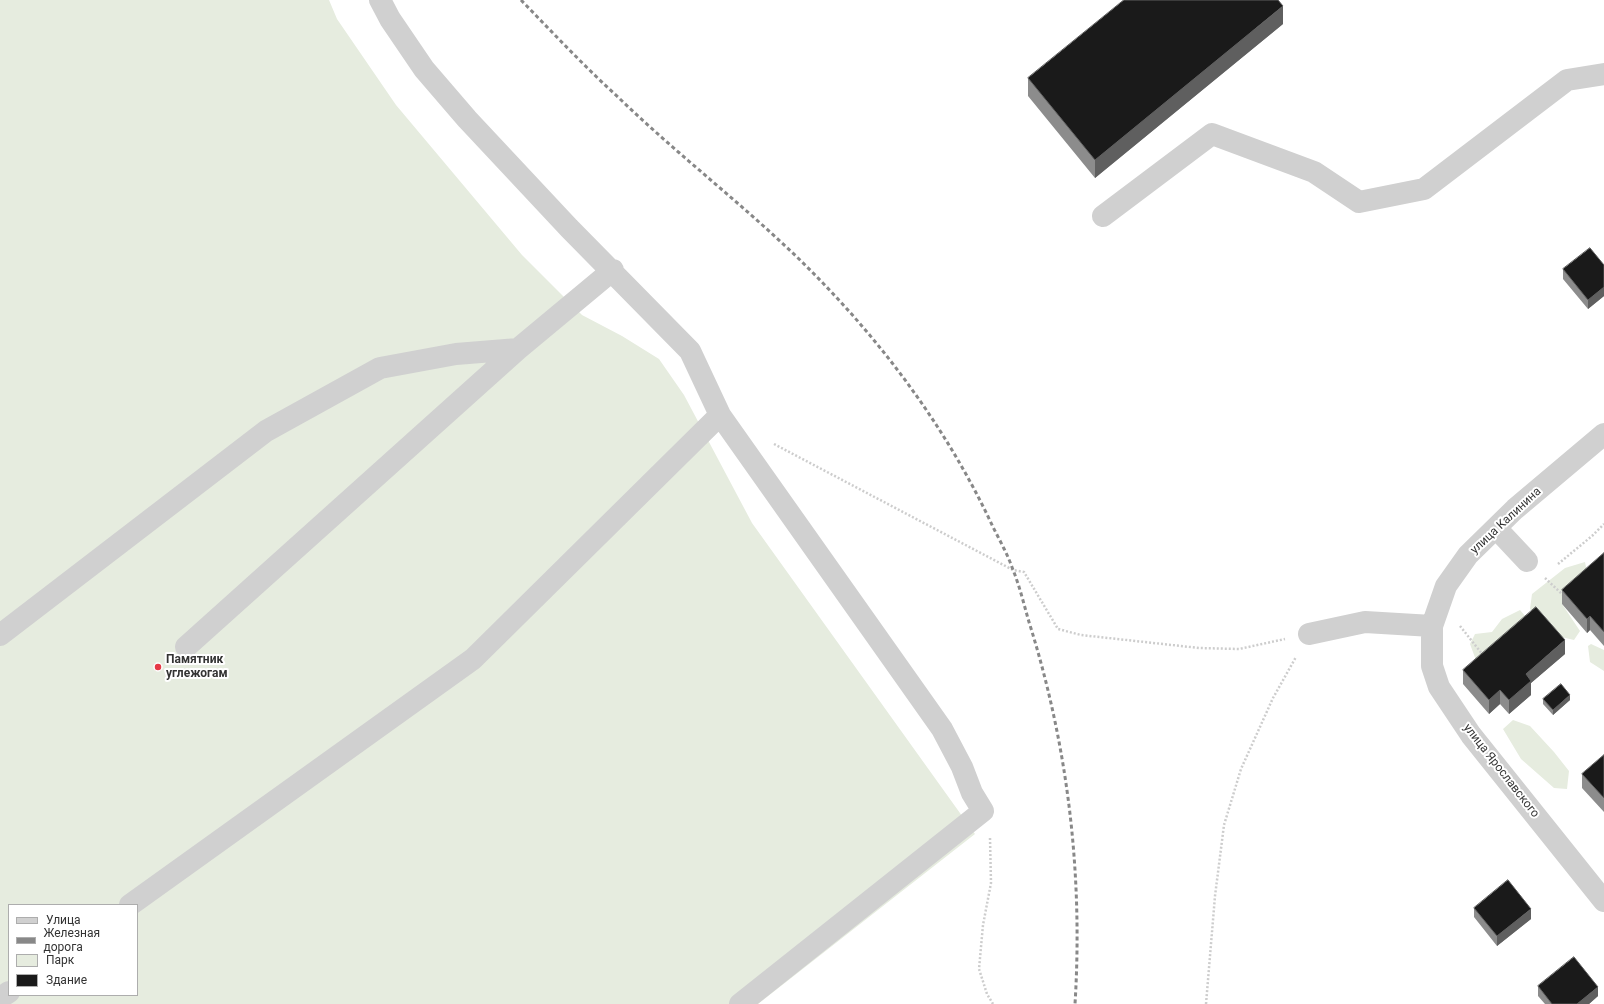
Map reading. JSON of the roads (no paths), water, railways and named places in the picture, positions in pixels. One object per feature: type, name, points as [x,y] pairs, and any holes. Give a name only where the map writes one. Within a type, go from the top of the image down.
[{"type":"street","points":[[380,0],[390,19],[433,80],[467,119],[564,222],[613,270],[690,351],[720,416],[942,728],[962,767],[972,793],[983,811],[740,1004]]},
{"type":"street","points":[[1103,216],[1212,134],[1314,172],[1359,202],[1424,189],[1567,80],[1604,74]]},
{"type":"street","points":[[186,647],[518,349],[613,270]]},
{"type":"street","points":[[0,634],[266,431],[380,368],[456,354],[518,349]]},
{"type":"street","points":[[131,904],[473,659],[720,416]]},
{"type":"street","name":"улица Калинина","points":[[1434,620],[1446,586],[1468,556],[1515,509],[1604,434]]},
{"type":"street","points":[[1496,528],[1527,562]]},
{"type":"street","points":[[1309,634],[1365,622],[1434,620]]},
{"type":"street","name":"улица Ярославского","points":[[1434,620],[1432,666],[1439,687],[1470,735],[1597,877],[1604,901]]},
{"type":"railway","points":[[521,0],[569,50],[641,119],[777,238],[828,288],[883,351],[932,418],[954,453],[1006,553],[1015,576],[1043,669],[1054,716],[1070,811],[1074,859],[1077,907],[1075,1004]]},
{"type":"place","name":"Памятник углежогам","points":[[158,667]]}]
